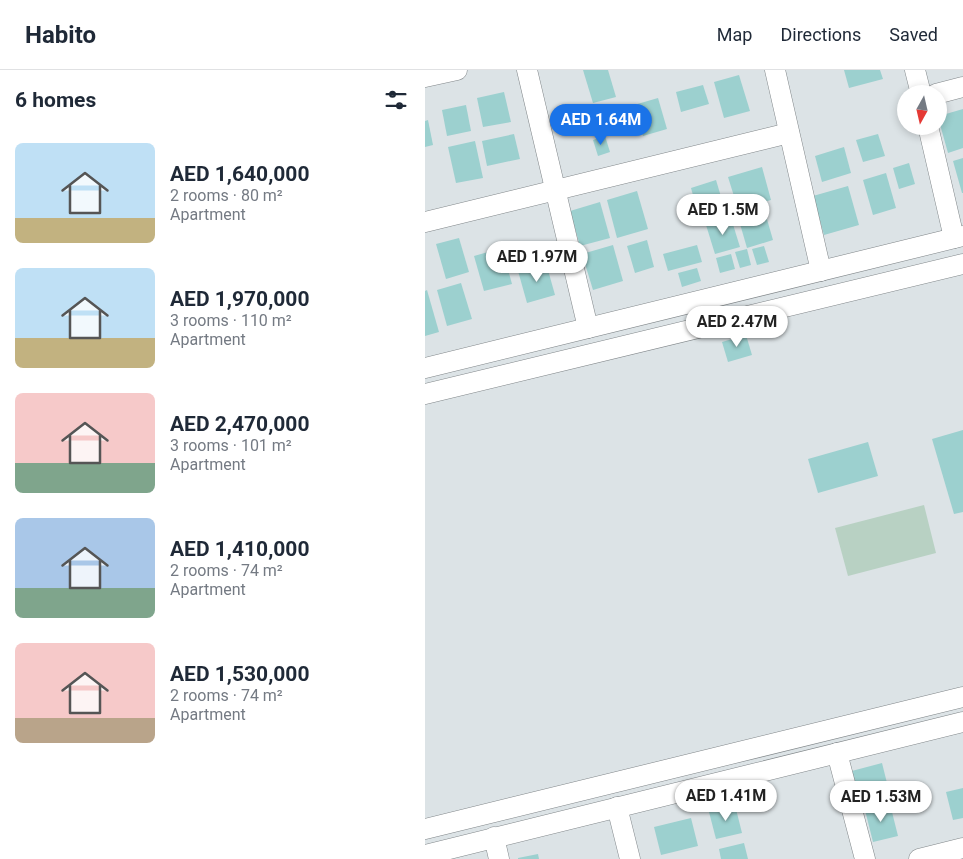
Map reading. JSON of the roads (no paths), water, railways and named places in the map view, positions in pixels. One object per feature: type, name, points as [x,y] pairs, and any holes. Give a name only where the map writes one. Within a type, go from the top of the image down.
[{"type":"street","points":[[425,78],[457,70]]},
{"type":"street","points":[[527,70],[588,328]]},
{"type":"street","points":[[775,70],[821,271]]},
{"type":"street","points":[[915,70],[919,85]]},
{"type":"street","points":[[947,91],[963,87]]},
{"type":"street","points":[[425,222],[789,133]]},
{"type":"street","points":[[425,368],[959,237],[931,135]]},
{"type":"street","points":[[425,394],[963,264]]},
{"type":"street","points":[[425,829],[963,696]]},
{"type":"street","points":[[425,855],[963,722]]},
{"type":"street","points":[[837,753],[865,859]]},
{"type":"street","points":[[617,807],[630,859]]},
{"type":"street","points":[[495,838],[499,859]]},
{"type":"street","points":[[919,859],[963,848]]}]
